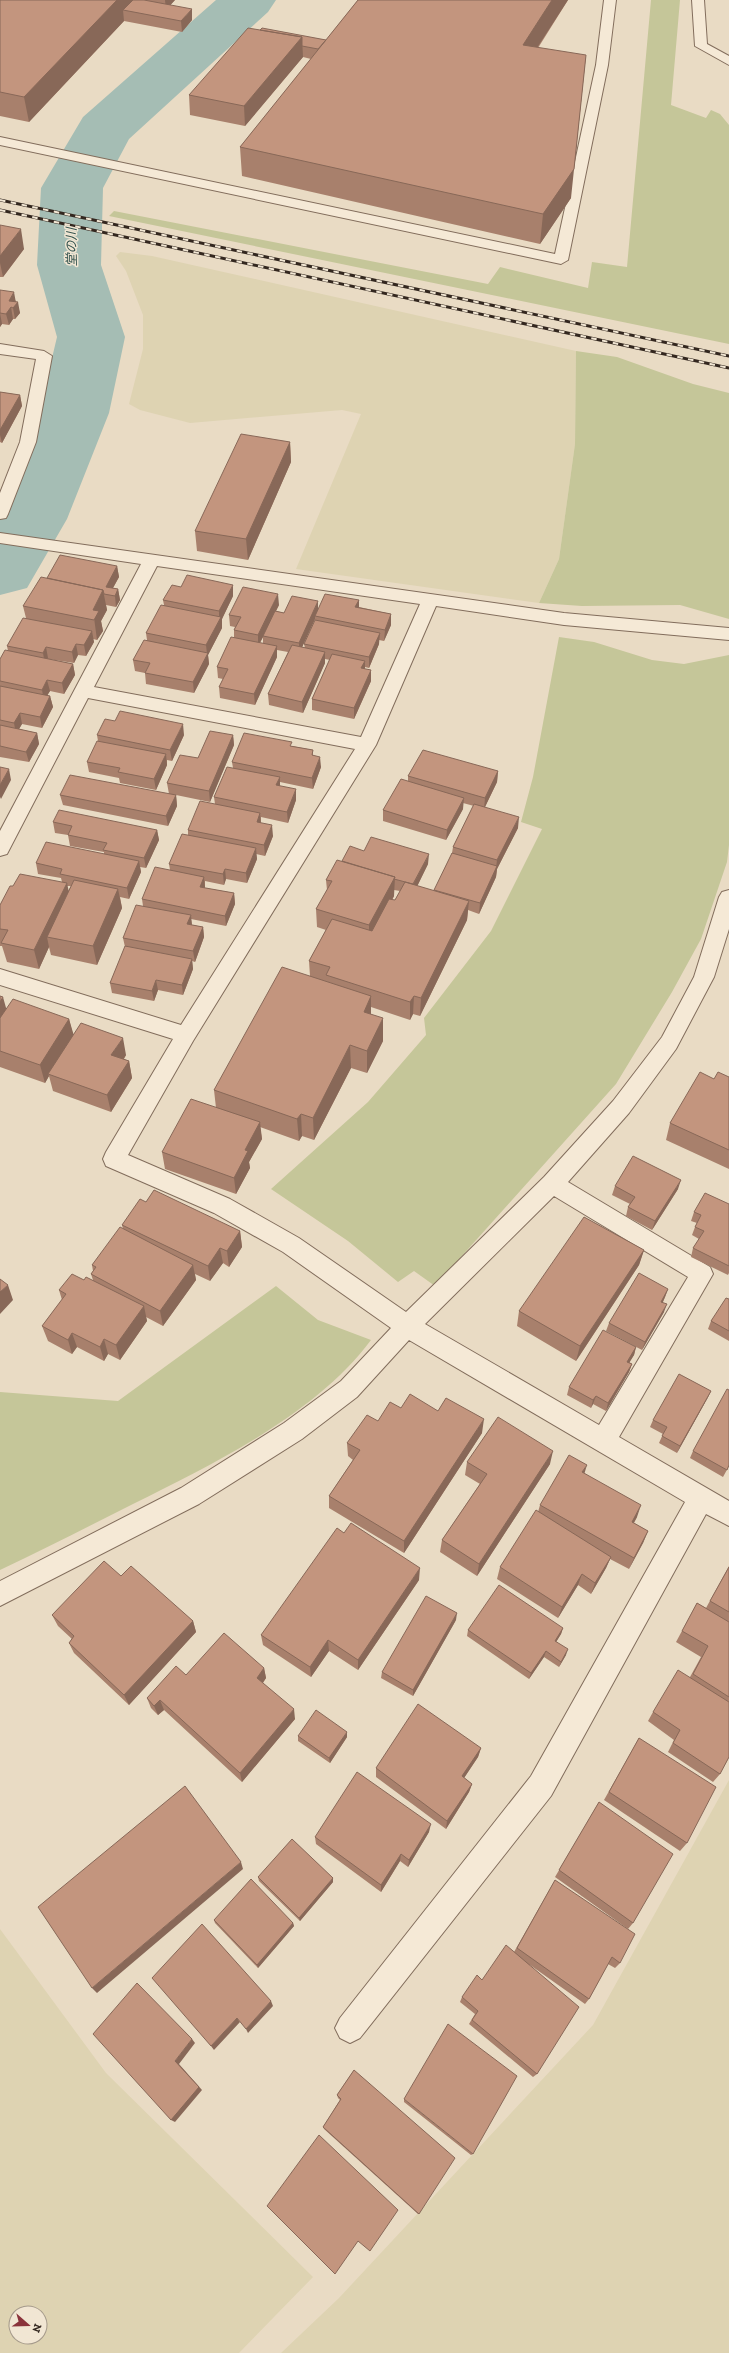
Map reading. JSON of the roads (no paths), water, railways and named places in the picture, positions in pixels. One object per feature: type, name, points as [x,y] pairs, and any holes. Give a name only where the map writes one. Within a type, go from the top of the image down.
[{"type":"street","points":[[0,141],[561,260],[602,65],[610,0]]},
{"type":"street","points":[[698,0],[701,46],[729,61]]},
{"type":"street","points":[[0,349],[44,356],[28,442],[0,514]]},
{"type":"street","points":[[0,538],[564,620],[729,634]]},
{"type":"street","points":[[0,849],[152,560]]},
{"type":"street","points":[[430,600],[367,745],[186,1035],[114,1159],[222,1206],[291,1245],[407,1326],[729,1514]]},
{"type":"street","points":[[83,691],[367,745]]},
{"type":"street","points":[[0,1594],[190,1496],[293,1431],[349,1390],[407,1326],[552,1184],[621,1106],[669,1043],[704,977],[729,897]]},
{"type":"street","points":[[0,977],[186,1035]]},
{"type":"street","points":[[552,1184],[702,1274],[604,1440]]},
{"type":"street","points":[[350,2028],[541,1786],[701,1498]]},
{"type":"waterway","name":"堂の川","points":[[0,570],[30,519],[74,413],[91,337],[69,265],[72,188],[104,130],[249,0]]},
{"type":"railway","points":[[0,200],[729,356]]},
{"type":"railway","points":[[0,210],[729,368]]}]
